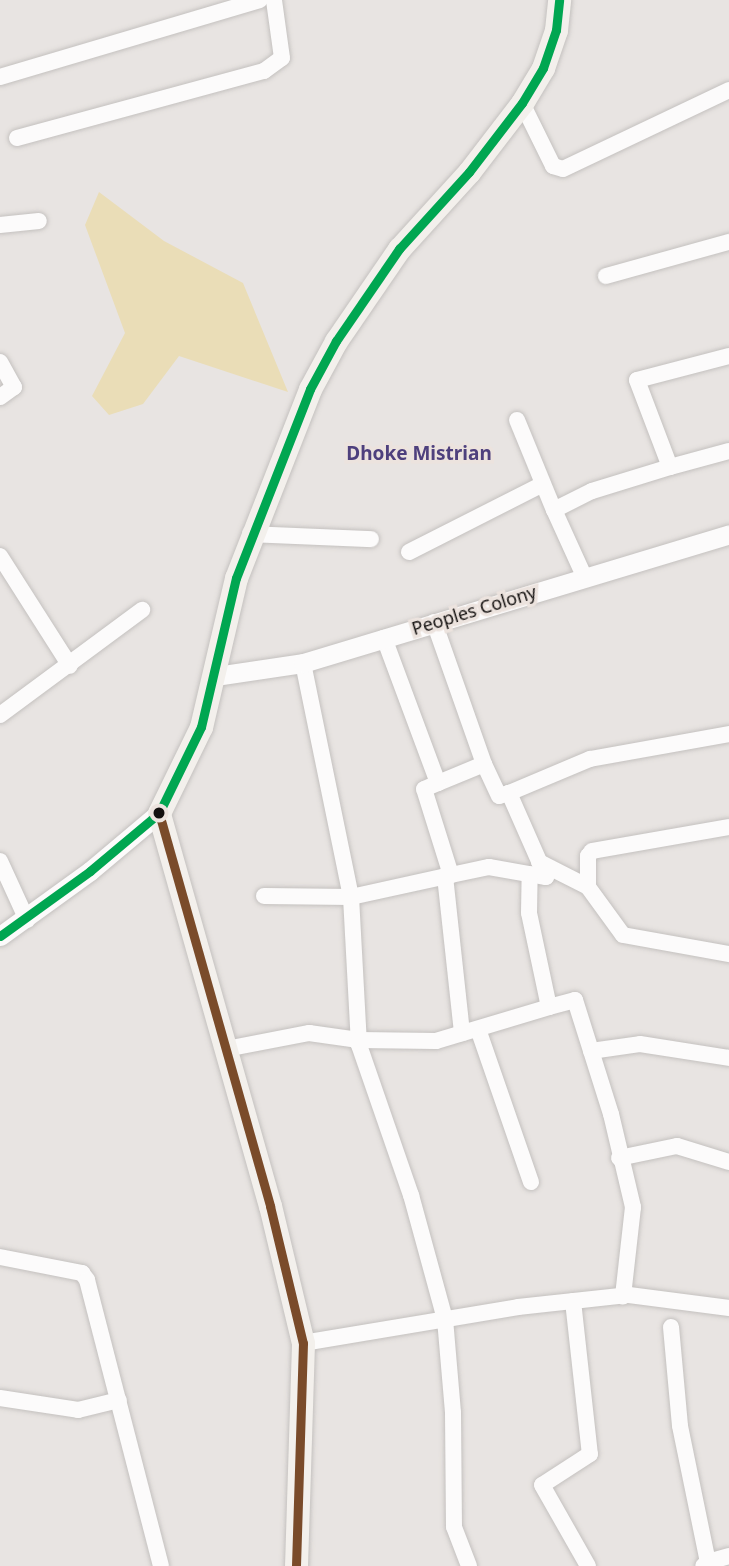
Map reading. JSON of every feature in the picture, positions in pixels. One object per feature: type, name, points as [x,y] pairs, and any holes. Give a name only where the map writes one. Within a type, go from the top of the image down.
[{"type":"main road","points":[[296,1566],[303,1343],[226,1049],[159,813],[201,727],[216,676],[236,578],[285,442],[336,341],[399,250],[469,172],[522,103],[543,68],[556,30],[559,0]]},
{"type":"street","points":[[0,77],[260,0]]},
{"type":"street","points":[[17,138],[264,71],[282,58],[274,0]]},
{"type":"street","points":[[522,103],[553,166],[563,169],[729,90]]},
{"type":"street","points":[[0,225],[38,221]]},
{"type":"street","points":[[606,276],[729,242]]},
{"type":"street","points":[[670,467],[637,380],[729,356]]},
{"type":"street","points":[[0,362],[15,387],[0,397]]},
{"type":"street","points":[[517,420],[584,576]]},
{"type":"street","points":[[554,510],[592,491],[729,451]]},
{"type":"street","points":[[409,552],[543,484]]},
{"type":"street","points":[[250,534],[371,539]]},
{"type":"street","name":"Peoples Colony","points":[[216,676],[303,663],[729,534]]},
{"type":"street","points":[[0,556],[70,666]]},
{"type":"street","points":[[0,715],[70,666],[142,610]]},
{"type":"street","points":[[434,622],[484,764],[499,796],[590,759],[729,734]]},
{"type":"street","points":[[384,638],[438,783]]},
{"type":"street","points":[[303,663],[351,897],[359,1040],[411,1195],[445,1320],[453,1413],[454,1527],[469,1566]]},
{"type":"street","points":[[484,764],[424,789],[448,875],[470,1031],[531,1182]]},
{"type":"street","points":[[509,793],[534,868],[529,913],[549,1007]]},
{"type":"street","points":[[0,936],[27,920],[159,813]]},
{"type":"street","points":[[588,887],[588,856],[592,851],[729,827]]},
{"type":"street","points":[[0,861],[27,920]]},
{"type":"street","points":[[264,896],[351,897],[489,867],[534,868],[588,887],[624,935],[729,954]]},
{"type":"street","points":[[226,1049],[309,1033],[359,1040],[436,1041],[575,1000],[633,1207],[623,1296]]},
{"type":"street","points":[[591,1051],[640,1044],[729,1058]]},
{"type":"street","points":[[619,1158],[677,1146],[729,1162]]},
{"type":"street","points":[[0,1256],[82,1273],[91,1289],[161,1566]]},
{"type":"street","points":[[303,1343],[573,1301],[623,1296],[729,1308]]},
{"type":"street","points":[[573,1301],[590,1454],[542,1485],[588,1566]]},
{"type":"street","points":[[671,1327],[680,1426],[706,1564],[729,1556]]},
{"type":"street","points":[[0,1398],[78,1410],[119,1400]]},
{"type":"shaded area","points":[[99,192],[164,241],[243,283],[288,392],[179,356],[143,404],[109,415],[92,396],[125,333],[85,225]]},
{"type":"transit line","points":[[0,936],[90,871],[159,813],[201,727],[236,578],[310,389],[336,341],[399,249],[469,172],[522,103],[543,68],[556,30],[559,0]]},
{"type":"transit line","points":[[159,813],[270,1206],[303,1343],[296,1566]]},
{"type":"district","name":"Dhoke Mistrian","points":[[419,454]]}]
